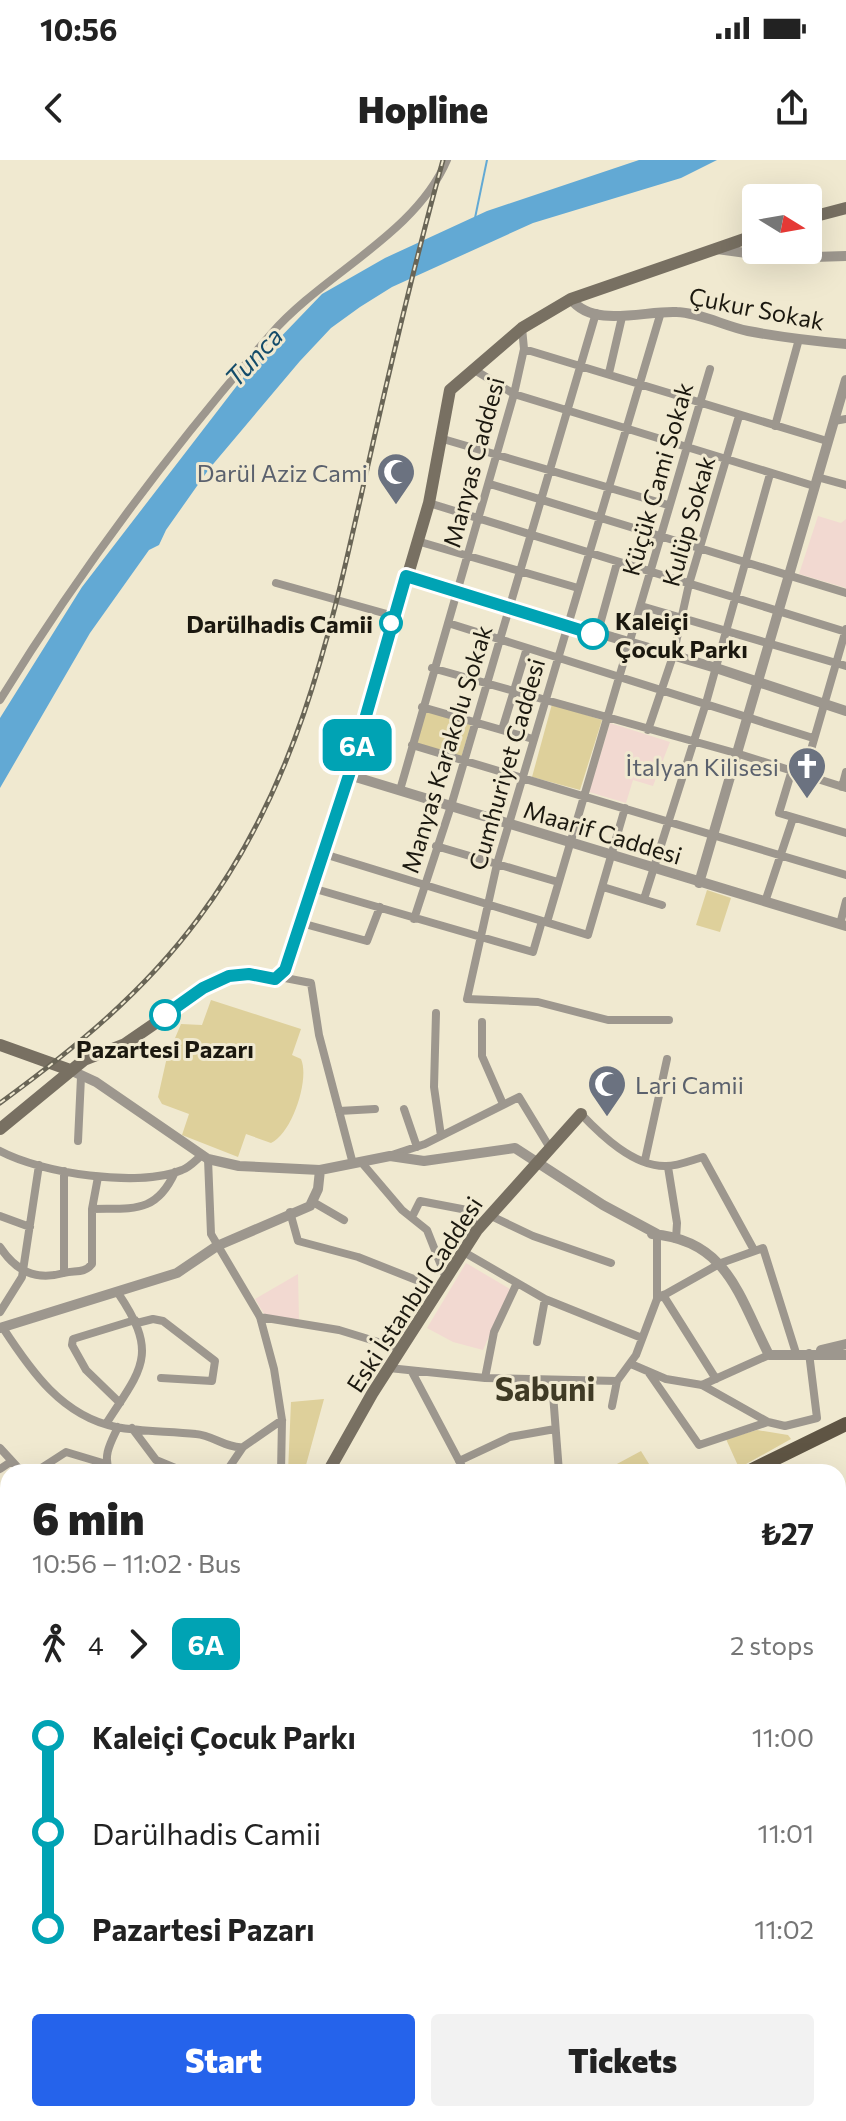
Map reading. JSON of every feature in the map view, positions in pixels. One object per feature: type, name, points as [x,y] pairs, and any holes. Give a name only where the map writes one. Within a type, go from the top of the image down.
[{"type":"main road","points":[[822,214],[846,208]]},
{"type":"main road","points":[[0,1129],[95,1056],[136,1037],[218,980],[239,974],[280,977],[301,923],[349,775],[429,503],[450,390],[522,328],[571,299],[742,240]]},
{"type":"main road","points":[[0,1045],[75,1074]]},
{"type":"main road","name":"Eski İstanbul Caddesi","points":[[333,1464],[462,1251],[489,1215],[581,1114]]},
{"type":"main road","points":[[764,1464],[846,1424]]},
{"type":"main road","points":[[784,1464],[846,1433]]},
{"type":"street","points":[[0,700],[104,542],[263,343],[313,291],[370,251],[422,199],[440,177],[447,160]]},
{"type":"street","points":[[716,249],[770,258],[846,256]]},
{"type":"street","name":"Çukur Sokak","points":[[571,299],[575,305],[596,313],[622,317],[661,312],[692,314],[746,330],[846,344]]},
{"type":"street","name":"Cumhuriyet Caddesi","points":[[661,312],[508,824],[478,937],[467,999],[538,1002],[608,1020],[669,1020]]},
{"type":"street","name":"Manyas Karakolu Sokak","points":[[414,919],[501,640],[596,313]]},
{"type":"street","points":[[609,373],[622,317]]},
{"type":"street","name":"Manyas Caddesi","points":[[400,790],[432,668],[469,556],[514,394],[524,349],[522,328]]},
{"type":"street","points":[[775,426],[799,339]]},
{"type":"street","points":[[524,349],[827,441]]},
{"type":"street","points":[[473,369],[514,394],[726,462],[770,474],[846,485]]},
{"type":"street","name":"Küçük Cami Sokak","points":[[478,937],[533,952],[558,882],[608,718],[710,369]]},
{"type":"street","points":[[699,883],[846,380]]},
{"type":"street","name":"Kulüp Sokak","points":[[648,730],[673,656],[698,549],[739,416]]},
{"type":"street","points":[[834,421],[846,419]]},
{"type":"street","points":[[443,439],[552,468],[668,505]]},
{"type":"street","points":[[644,899],[706,703],[770,474]]},
{"type":"street","points":[[490,484],[846,593]]},
{"type":"street","points":[[429,503],[532,533],[617,563],[846,630],[804,774]]},
{"type":"street","points":[[417,541],[578,588]]},
{"type":"street","points":[[597,635],[617,563]]},
{"type":"street","points":[[406,576],[716,668],[757,685],[846,711]]},
{"type":"street","points":[[276,583],[394,616]]},
{"type":"street","points":[[641,606],[846,666]]},
{"type":"street","points":[[448,623],[813,738]]},
{"type":"street","points":[[502,730],[527,648]]},
{"type":"street","points":[[432,668],[694,741],[844,787],[846,772]]},
{"type":"street","points":[[422,707],[533,739]]},
{"type":"street","points":[[412,745],[846,875]]},
{"type":"street","points":[[792,770],[779,813],[846,833]]},
{"type":"street","name":"Maarif Caddesi","points":[[349,775],[843,925]]},
{"type":"street","points":[[324,854],[588,935],[625,808]]},
{"type":"street","points":[[765,902],[793,818]]},
{"type":"street","points":[[436,846],[558,882]]},
{"type":"street","points":[[603,887],[662,905]]},
{"type":"street","points":[[312,888],[478,937]]},
{"type":"street","points":[[843,925],[846,901]]},
{"type":"street","points":[[301,923],[367,941],[380,907]]},
{"type":"street","points":[[280,977],[311,983],[319,1035],[357,1164],[402,1210],[427,1230],[442,1283]]},
{"type":"street","points":[[436,1013],[434,1087],[441,1136]]},
{"type":"street","points":[[482,1022],[482,1056],[503,1104]]},
{"type":"street","points":[[95,1056],[93,1067],[96,1082]]},
{"type":"street","points":[[645,1160],[667,1059]]},
{"type":"street","points":[[78,1141],[75,1132],[75,1074],[96,1082],[205,1157],[239,1166],[320,1170],[390,1156],[417,1147],[519,1097],[550,1148]]},
{"type":"street","points":[[339,1111],[375,1109]]},
{"type":"street","points":[[404,1109],[417,1147]]},
{"type":"street","points":[[581,1114],[601,1136],[645,1160],[668,1167],[703,1157],[758,1249],[796,1353]]},
{"type":"street","points":[[390,1156],[432,1161],[515,1148],[603,1205],[657,1234],[706,1249],[721,1263],[769,1355]]},
{"type":"street","points":[[0,1151],[39,1165],[116,1179],[184,1170],[205,1157]]},
{"type":"street","points":[[205,1157],[211,1234],[260,1317],[282,1420],[281,1464]]},
{"type":"street","points":[[0,1312],[23,1270],[39,1165]]},
{"type":"street","points":[[668,1167],[677,1223],[676,1239]]},
{"type":"street","points":[[243,1447],[206,1435],[118,1427],[74,1409],[50,1392],[1,1328],[177,1273],[217,1246],[310,1206],[320,1170]]},
{"type":"street","points":[[64,1171],[64,1273]]},
{"type":"street","points":[[92,1209],[141,1208],[166,1192],[175,1172]]},
{"type":"street","points":[[0,1247],[12,1266],[43,1277],[88,1270],[92,1264],[92,1209],[98,1177]]},
{"type":"street","points":[[412,1217],[420,1201],[450,1204],[467,1210],[477,1230]]},
{"type":"street","points":[[313,1202],[344,1220]]},
{"type":"street","points":[[290,1212],[298,1241],[306,1246],[358,1257],[442,1283]]},
{"type":"street","points":[[489,1215],[533,1236],[611,1263]]},
{"type":"street","points":[[0,1216],[30,1227]]},
{"type":"street","points":[[612,1406],[617,1381],[631,1364],[660,1297],[657,1234]]},
{"type":"street","points":[[660,1297],[721,1263],[758,1249]]},
{"type":"street","points":[[462,1251],[516,1285],[642,1338]]},
{"type":"street","points":[[485,1378],[494,1332],[516,1285]]},
{"type":"street","points":[[106,1424],[141,1370],[136,1322],[118,1293]]},
{"type":"street","points":[[660,1297],[716,1379]]},
{"type":"street","points":[[537,1342],[545,1299]]},
{"type":"street","points":[[260,1317],[339,1330],[401,1349]]},
{"type":"street","points":[[120,1403],[86,1370],[72,1345],[73,1339],[153,1319],[163,1321],[215,1361],[212,1381],[161,1378]]},
{"type":"street","points":[[809,1353],[846,1344]]},
{"type":"street","points":[[631,1364],[648,1373],[702,1385],[768,1422],[785,1426],[817,1418],[809,1353]]},
{"type":"street","points":[[702,1385],[769,1355],[846,1355]]},
{"type":"street","points":[[389,1368],[485,1378],[617,1381]]},
{"type":"street","points":[[412,1372],[461,1464]]},
{"type":"street","points":[[648,1373],[699,1445],[768,1422]]},
{"type":"street","points":[[552,1381],[558,1464]]},
{"type":"street","points":[[231,1464],[243,1447],[282,1420]]},
{"type":"street","points":[[109,1464],[118,1427]]},
{"type":"street","points":[[132,1428],[156,1460],[166,1464]]},
{"type":"street","points":[[459,1461],[510,1437],[555,1429]]},
{"type":"street","points":[[0,1448],[15,1464]]},
{"type":"street","points":[[47,1464],[66,1452],[98,1464]]},
{"type":"street","points":[[8,1464],[12,1461]]},
{"type":"shaded area","points":[[818,516],[841,523],[846,519],[846,588],[799,574]]},
{"type":"shaded area","points":[[552,704],[602,720],[580,790],[532,777]]},
{"type":"shaded area","points":[[424,710],[471,724],[461,758],[414,744]]},
{"type":"shaded area","points":[[610,723],[670,742],[653,786],[633,780],[626,803],[589,792]]},
{"type":"shaded area","points":[[707,890],[731,898],[720,932],[696,925]]},
{"type":"shaded area","points":[[211,1000],[301,1029],[292,1055],[301,1059],[303,1079],[292,1118],[279,1138],[271,1143],[246,1134],[238,1157],[182,1135],[189,1114],[162,1104],[158,1097],[167,1057],[181,1024],[202,1025]]},
{"type":"shaded area","points":[[466,1263],[510,1289],[483,1350],[453,1342],[427,1328]]},
{"type":"shaded area","points":[[298,1274],[299,1320],[266,1317],[255,1299]]},
{"type":"shaded area","points":[[324,1399],[306,1464],[288,1464],[291,1402]]},
{"type":"shaded area","points":[[757,1430],[788,1435],[791,1439],[746,1464],[737,1464],[726,1439]]},
{"type":"shaded area","points":[[641,1451],[649,1464],[617,1464]]},
{"type":"water","points":[[639,160],[717,160],[681,178],[533,223],[392,287],[331,328],[209,469],[159,545],[149,550],[90,633],[0,788],[0,718],[82,587],[249,370],[322,294],[385,258],[487,211]]},
{"type":"waterway","points":[[475,218],[487,160]]},
{"type":"railway","points":[[0,1103],[81,1041],[131,996],[177,946],[233,867],[263,813],[308,702],[325,644],[443,160]]},
{"type":"bus line","name":"6A","points":[[165,1015],[218,980],[239,974],[275,979],[285,970],[349,775],[406,576],[593,634]]},
{"type":"place","name":"Darül Aziz Cami","points":[[396,506]]},
{"type":"place","name":"Darülhadis Camii","points":[[391,623]]},
{"type":"place","name":"Kaleiçi Çocuk Parkı","points":[[593,634]]},
{"type":"place","name":"İtalyan Kilisesi","points":[[807,800]]},
{"type":"place","name":"Pazartesi Pazarı","points":[[165,1015]]},
{"type":"place","name":"Lari Camii","points":[[607,1118]]},
{"type":"district","name":"Sabuni","points":[[545,1388]]},
{"type":"water label","name":"Tunca","points":[[253,356]]}]
